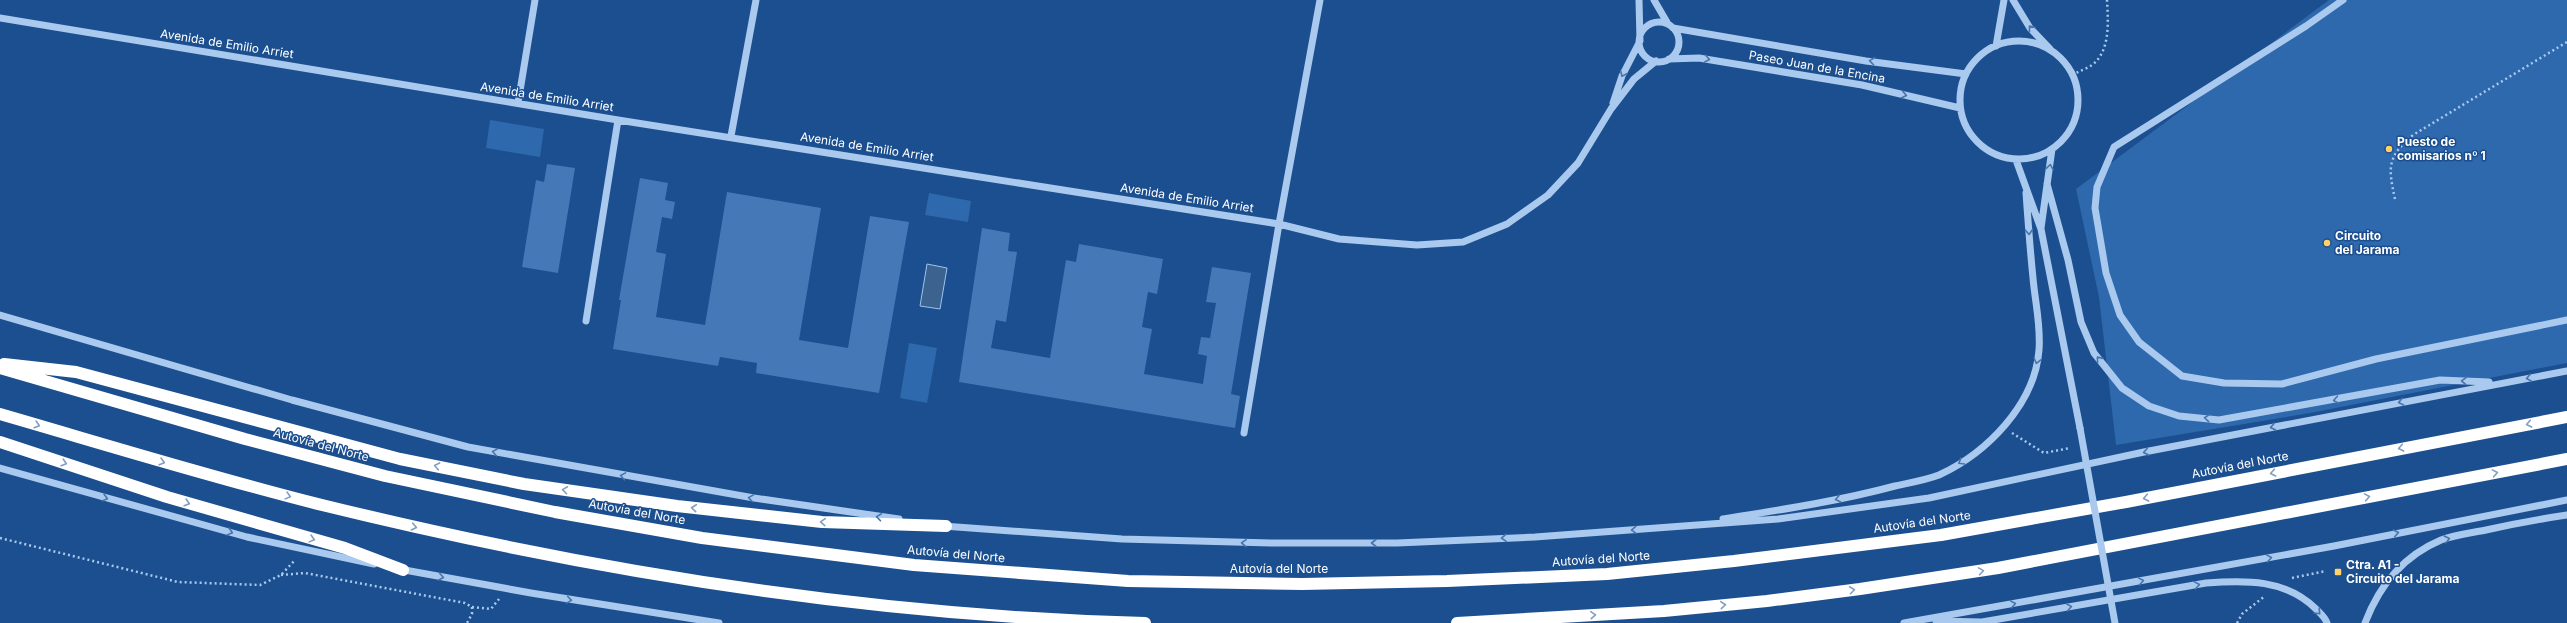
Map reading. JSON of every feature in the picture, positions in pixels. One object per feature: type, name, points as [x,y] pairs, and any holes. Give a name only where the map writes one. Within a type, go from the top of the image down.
[{"type":"highway","points":[[0,363],[76,372],[400,459],[524,484],[677,506],[822,522],[946,526]]},
{"type":"highway","name":"Autovía del Norte","points":[[0,368],[245,439],[377,474],[555,512],[702,538],[914,565],[1136,581],[1302,584],[1447,581],[1607,574],[1734,561],[1941,535],[2126,502],[2567,416]]},
{"type":"highway","points":[[0,414],[318,504],[482,542],[608,565],[803,596],[988,615],[1145,623]]},
{"type":"highway","points":[[0,442],[167,497],[345,548],[403,570]]},
{"type":"highway","points":[[1457,623],[1664,611],[1767,601],[1868,588],[1998,568],[2567,459]]},
{"type":"street","points":[[518,103],[535,0]]},
{"type":"street","points":[[731,136],[756,0]]},
{"type":"street","points":[[1244,433],[1279,224],[1320,0]]},
{"type":"street","points":[[1639,0],[1640,41],[1643,53],[1656,61],[1669,59],[1679,46],[1679,40],[1654,0]]},
{"type":"street","points":[[1996,46],[2004,0]]},
{"type":"street","points":[[2013,0],[2030,28],[2064,62],[2072,74],[2077,90],[2078,107],[2065,138],[2052,149],[2035,158],[2016,160],[1996,155],[1979,144],[1966,128],[1960,108],[1961,90],[1966,74],[1984,53],[1996,46],[2015,41],[2035,43],[2053,52]]},
{"type":"street","points":[[2343,0],[2306,26],[2114,147],[2097,187],[2095,208],[2106,273],[2120,315],[2139,342],[2182,376],[2224,383],[2282,384],[2376,359],[2567,320]]},
{"type":"street","name":"Avenida de Emilio Arriet","points":[[0,18],[618,120],[731,136],[1279,224],[1339,239],[1417,245],[1463,242],[1508,224],[1548,195],[1578,163],[1611,109],[1634,79],[1656,61]]},
{"type":"street","points":[[1611,109],[1622,76],[1640,41],[1641,35],[1649,25],[1662,22],[1671,26]]},
{"type":"street","name":"Paseo Juan de la Encina","points":[[1671,26],[1866,61],[1966,74]]},
{"type":"street","name":"Paseo Juan de la Encina","points":[[1669,59],[1699,58],[1862,85],[1960,108]]},
{"type":"street","points":[[586,321],[618,120]]},
{"type":"street","points":[[2041,229],[2052,149]]},
{"type":"street","points":[[2016,160],[2026,193],[2041,229],[2080,428],[2115,623]]},
{"type":"street","points":[[2047,184],[2068,260],[2081,322],[2094,353],[2122,388],[2149,406],[2179,416],[2219,420],[2440,380],[2503,383]]},
{"type":"street","points":[[1672,527],[1805,506],[1939,475],[1972,456],[2004,427],[2019,407],[2032,382],[2039,351],[2040,330],[2030,251],[2026,193]]},
{"type":"street","points":[[0,315],[292,400],[468,447],[754,498],[946,526],[1122,539],[1271,543],[1404,543],[1778,519],[1929,498],[2144,452],[2567,371]]},
{"type":"street","points":[[0,468],[248,537],[403,570],[508,589],[720,623]]},
{"type":"street","points":[[1904,623],[2334,546],[2567,500]]},
{"type":"street","points":[[2365,623],[2373,600],[2393,572],[2417,552],[2442,540],[2527,521],[2567,515]]},
{"type":"street","points":[[1919,621],[1982,622],[2206,583],[2242,580],[2266,583],[2290,591],[2308,602],[2328,623]]},
{"type":"path","points":[[2072,74],[2093,64],[2104,48],[2107,34],[2107,0]]},
{"type":"path","points":[[2395,199],[2390,173],[2391,158],[2401,145],[2413,135],[2567,42]]},
{"type":"path","points":[[2004,427],[2044,453],[2070,448]]},
{"type":"path","points":[[0,538],[178,582],[260,585],[282,575],[305,574],[412,593],[472,607],[491,609],[508,589]]},
{"type":"path","points":[[282,575],[305,549]]},
{"type":"path","points":[[467,623],[472,614],[472,607]]},
{"type":"shaded area","name":"Circuito del Jarama","points":[[2329,0],[2567,0],[2567,363],[2310,413],[2116,445],[2099,297],[2076,189]]},
{"type":"shaded area","points":[[490,120],[544,129],[540,157],[486,148]]},
{"type":"shaded area","points":[[929,193],[971,201],[968,222],[925,215]]},
{"type":"shaded area","points":[[927,264],[947,268],[940,309],[920,306]]},
{"type":"shaded area","points":[[909,343],[937,348],[927,403],[900,398]]},
{"type":"building","points":[[547,164],[575,168],[558,273],[522,267],[536,180],[544,182]]},
{"type":"building","points":[[640,178],[668,183],[665,200],[675,202],[672,219],[662,217],[656,252],[666,254],[656,317],[705,325],[727,192],[821,208],[799,340],[848,348],[870,216],[909,222],[879,393],[756,373],[757,363],[720,357],[718,366],[613,349],[621,300],[619,300]]},
{"type":"building","points":[[982,228],[1010,233],[1008,251],[1017,252],[1006,322],[996,320],[991,348],[1050,358],[1066,260],[1076,262],[1079,244],[1163,259],[1157,294],[1148,292],[1142,327],[1152,329],[1144,374],[1203,384],[1207,356],[1198,354],[1201,337],[1210,338],[1216,303],[1206,302],[1212,267],[1251,273],[1231,394],[1240,396],[1235,428],[959,382]]},
{"type":"place","name":"Puesto de comisarios nº 1","points":[[2389,149]]},
{"type":"place","name":"Circuito del Jarama","points":[[2327,243]]},
{"type":"place","name":"Ctra. A1 - Circuito del Jarama","points":[[2338,572]]}]
